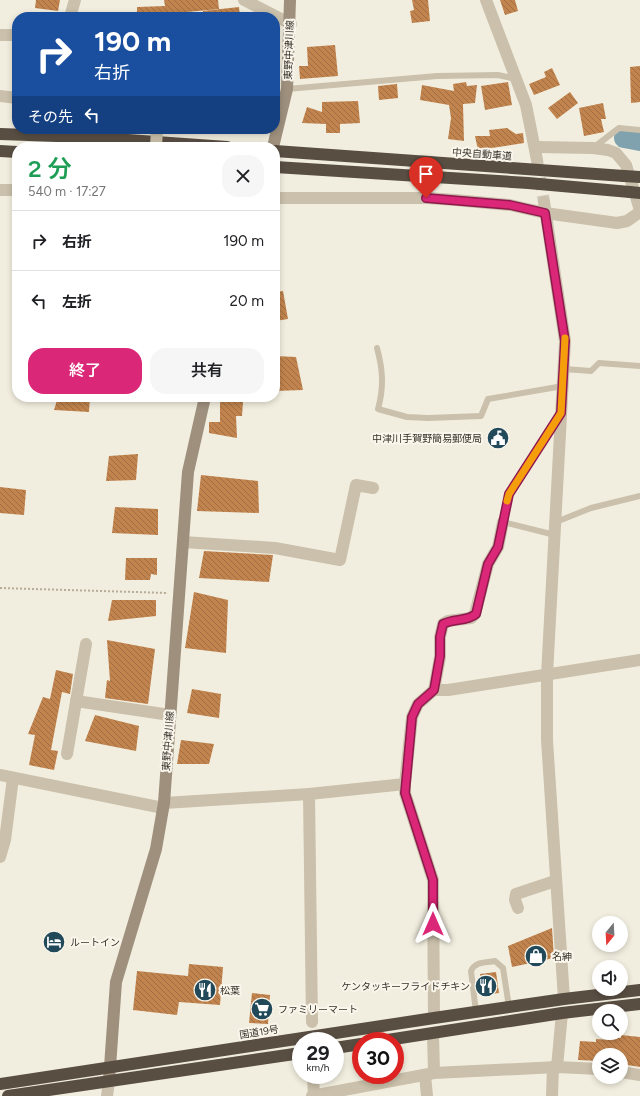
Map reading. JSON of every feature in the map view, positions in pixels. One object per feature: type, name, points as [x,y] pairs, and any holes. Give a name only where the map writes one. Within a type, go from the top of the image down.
[{"type":"highway","points":[[0,134],[86,137],[156,142]]},
{"type":"highway","name":"中央自動車道","points":[[280,150],[640,177]]},
{"type":"highway","points":[[0,151],[12,152]]},
{"type":"highway","points":[[280,167],[528,183],[638,202]]},
{"type":"highway","name":"国道19号","points":[[0,1084],[434,1018],[564,999],[640,990]]},
{"type":"highway","points":[[404,1037],[562,1013],[640,1004]]},
{"type":"highway","points":[[8,1096],[292,1054]]},
{"type":"main road","name":"東野中津川線","points":[[280,113],[287,89],[291,24],[290,0]]},
{"type":"main road","name":"東野中津川線","points":[[109,1081],[116,982],[156,849],[163,806],[188,472],[204,402]]},
{"type":"street","points":[[71,12],[75,0]]},
{"type":"street","points":[[244,0],[268,12]]},
{"type":"street","points":[[486,0],[526,105],[536,147],[537,160]]},
{"type":"street","points":[[280,18],[291,24]]},
{"type":"street","points":[[0,35],[12,35]]},
{"type":"street","points":[[0,96],[12,97]]},
{"type":"street","points":[[280,198],[441,199],[544,207],[617,223],[627,221],[638,202],[626,165],[621,157],[608,150],[593,148],[536,147]]},
{"type":"street","points":[[0,190],[12,190]]},
{"type":"street","points":[[544,207],[565,341],[548,674],[547,740],[555,881],[564,978],[564,999]]},
{"type":"street","points":[[183,542],[275,548],[340,560],[356,485],[373,488]]},
{"type":"street","points":[[434,1018],[433,880],[405,793],[412,717],[418,704],[434,690],[440,656],[441,629],[443,624],[448,621],[471,618],[476,614],[488,564],[498,547],[503,522]]},
{"type":"street","points":[[67,754],[86,644]]},
{"type":"street","points":[[434,690],[448,690],[640,660]]},
{"type":"street","points":[[76,700],[170,715]]},
{"type":"street","points":[[0,775],[163,806],[309,794],[405,784]]},
{"type":"street","points":[[0,857],[5,840],[13,778]]},
{"type":"street","points":[[309,794],[312,1022]]},
{"type":"street","points":[[518,908],[515,900],[516,894],[555,881]]},
{"type":"street","points":[[552,1096],[562,1013]]},
{"type":"street","points":[[427,1096],[433,1033]]},
{"type":"street","points":[[313,1084],[313,1096],[429,1074],[555,1067],[592,1069]]},
{"type":"street","points":[[628,1073],[640,1075]]},
{"type":"street","points":[[106,1096],[109,1081]]},
{"type":"lane","points":[[287,89],[437,76],[498,75],[516,79]]},
{"type":"lane","points":[[593,148],[619,128],[640,130]]},
{"type":"lane","points":[[378,348],[383,379],[382,393],[378,409],[407,417],[428,418],[481,416],[488,400],[563,386]]},
{"type":"lane","points":[[564,369],[591,371],[599,363],[640,366]]},
{"type":"lane","points":[[556,535],[503,522],[509,494],[561,413]]},
{"type":"lane","points":[[556,522],[591,508],[640,496]]},
{"type":"lane","points":[[476,1012],[471,971],[473,966],[495,961],[504,968],[509,1007]]},
{"type":"path","points":[[0,588],[179,594]]},
{"type":"building","points":[[36,0],[60,0],[58,11],[35,8]]},
{"type":"building","points":[[164,0],[218,0],[219,9],[187,12],[137,12],[137,7],[165,6]]},
{"type":"building","points":[[412,0],[428,0],[430,21],[412,23],[410,11],[414,10]]},
{"type":"building","points":[[500,0],[515,0],[518,11],[505,15]]},
{"type":"building","points":[[239,7],[240,12],[203,12]]},
{"type":"building","points":[[335,45],[338,76],[300,79],[299,66],[308,66],[307,47]]},
{"type":"building","points":[[640,66],[640,102],[631,103],[630,67]]},
{"type":"building","points":[[552,68],[560,85],[534,95],[529,84],[546,77],[544,72]]},
{"type":"building","points":[[466,82],[467,86],[477,85],[475,103],[463,104],[464,141],[448,139],[451,118],[449,105],[420,100],[422,85],[454,91],[453,84]]},
{"type":"building","points":[[508,82],[512,105],[485,110],[481,86]]},
{"type":"building","points":[[397,84],[398,98],[379,100],[378,86]]},
{"type":"building","points":[[570,92],[578,103],[557,119],[548,108]]},
{"type":"building","points":[[358,101],[360,123],[340,124],[340,133],[326,133],[326,124],[302,123],[307,107],[322,112],[322,102]]},
{"type":"building","points":[[603,103],[606,119],[601,119],[604,132],[584,136],[579,108]]},
{"type":"building","points":[[507,128],[516,134],[523,133],[524,143],[478,150],[475,136],[490,136],[489,130]]},
{"type":"building","points":[[280,291],[283,291],[288,319],[280,320]]},
{"type":"building","points":[[280,356],[296,357],[303,390],[280,391]]},
{"type":"building","points":[[56,402],[90,402],[89,412],[54,410]]},
{"type":"building","points":[[220,402],[243,402],[242,416],[236,416],[237,438],[209,433],[209,422],[220,422]]},
{"type":"building","points":[[138,454],[136,480],[106,481],[109,456]]},
{"type":"building","points":[[201,475],[258,481],[259,513],[197,511]]},
{"type":"building","points":[[0,487],[26,490],[24,515],[0,513]]},
{"type":"building","points":[[115,507],[158,509],[158,535],[112,533]]},
{"type":"building","points":[[204,551],[273,555],[269,582],[199,578]]},
{"type":"building","points":[[126,558],[157,558],[157,575],[151,574],[150,580],[125,580]]},
{"type":"building","points":[[194,592],[228,600],[226,653],[185,648]]},
{"type":"building","points":[[112,600],[156,600],[156,616],[108,621]]},
{"type":"building","points":[[107,640],[155,649],[148,704],[105,698],[107,680],[110,681]]},
{"type":"building","points":[[56,670],[73,674],[70,694],[62,692],[51,750],[58,751],[54,770],[29,765],[35,735],[28,734],[43,697],[50,699]]},
{"type":"building","points":[[192,689],[221,694],[219,718],[187,713]]},
{"type":"building","points":[[95,715],[139,726],[136,751],[85,741]]},
{"type":"building","points":[[181,740],[214,744],[209,764],[177,764]]},
{"type":"building","points":[[552,928],[554,958],[512,967],[508,946]]},
{"type":"building","points":[[189,964],[223,967],[220,1005],[179,1002],[177,1015],[133,1010],[137,971],[188,976]]},
{"type":"building","points":[[496,972],[499,993],[483,995],[480,974]]},
{"type":"building","points":[[252,993],[270,995],[268,1024],[249,1023]]},
{"type":"building","points":[[628,1036],[640,1037],[640,1067],[628,1065],[628,1048],[592,1048],[592,1061],[578,1060],[580,1041],[596,1042],[596,1040],[628,1040]]},
{"type":"waterway","points":[[624,138],[640,141]]},
{"type":"tunnel","points":[[537,160],[544,202]]},
{"type":"slow traffic","points":[[507,501],[509,494],[561,413],[565,338]]},
{"type":"place","name":"中津川手賀野簡易郵便局","points":[[498,438]]},
{"type":"place","name":"ルートイン","points":[[54,942]]},
{"type":"place","name":"名紳","points":[[536,956]]},
{"type":"place","name":"ケンタッキーフライドチキン","points":[[486,986]]},
{"type":"place","name":"松葉","points":[[205,990]]},
{"type":"place","name":"ファミリーマート","points":[[262,1009]]},
{"type":"route","points":[[426,198],[510,205],[545,213],[565,341],[561,413],[509,494],[505,505],[498,547],[488,564],[476,614],[471,618],[448,621],[443,624],[440,637],[440,656],[434,690],[418,704],[412,717],[405,793],[433,880],[433,924]]}]
